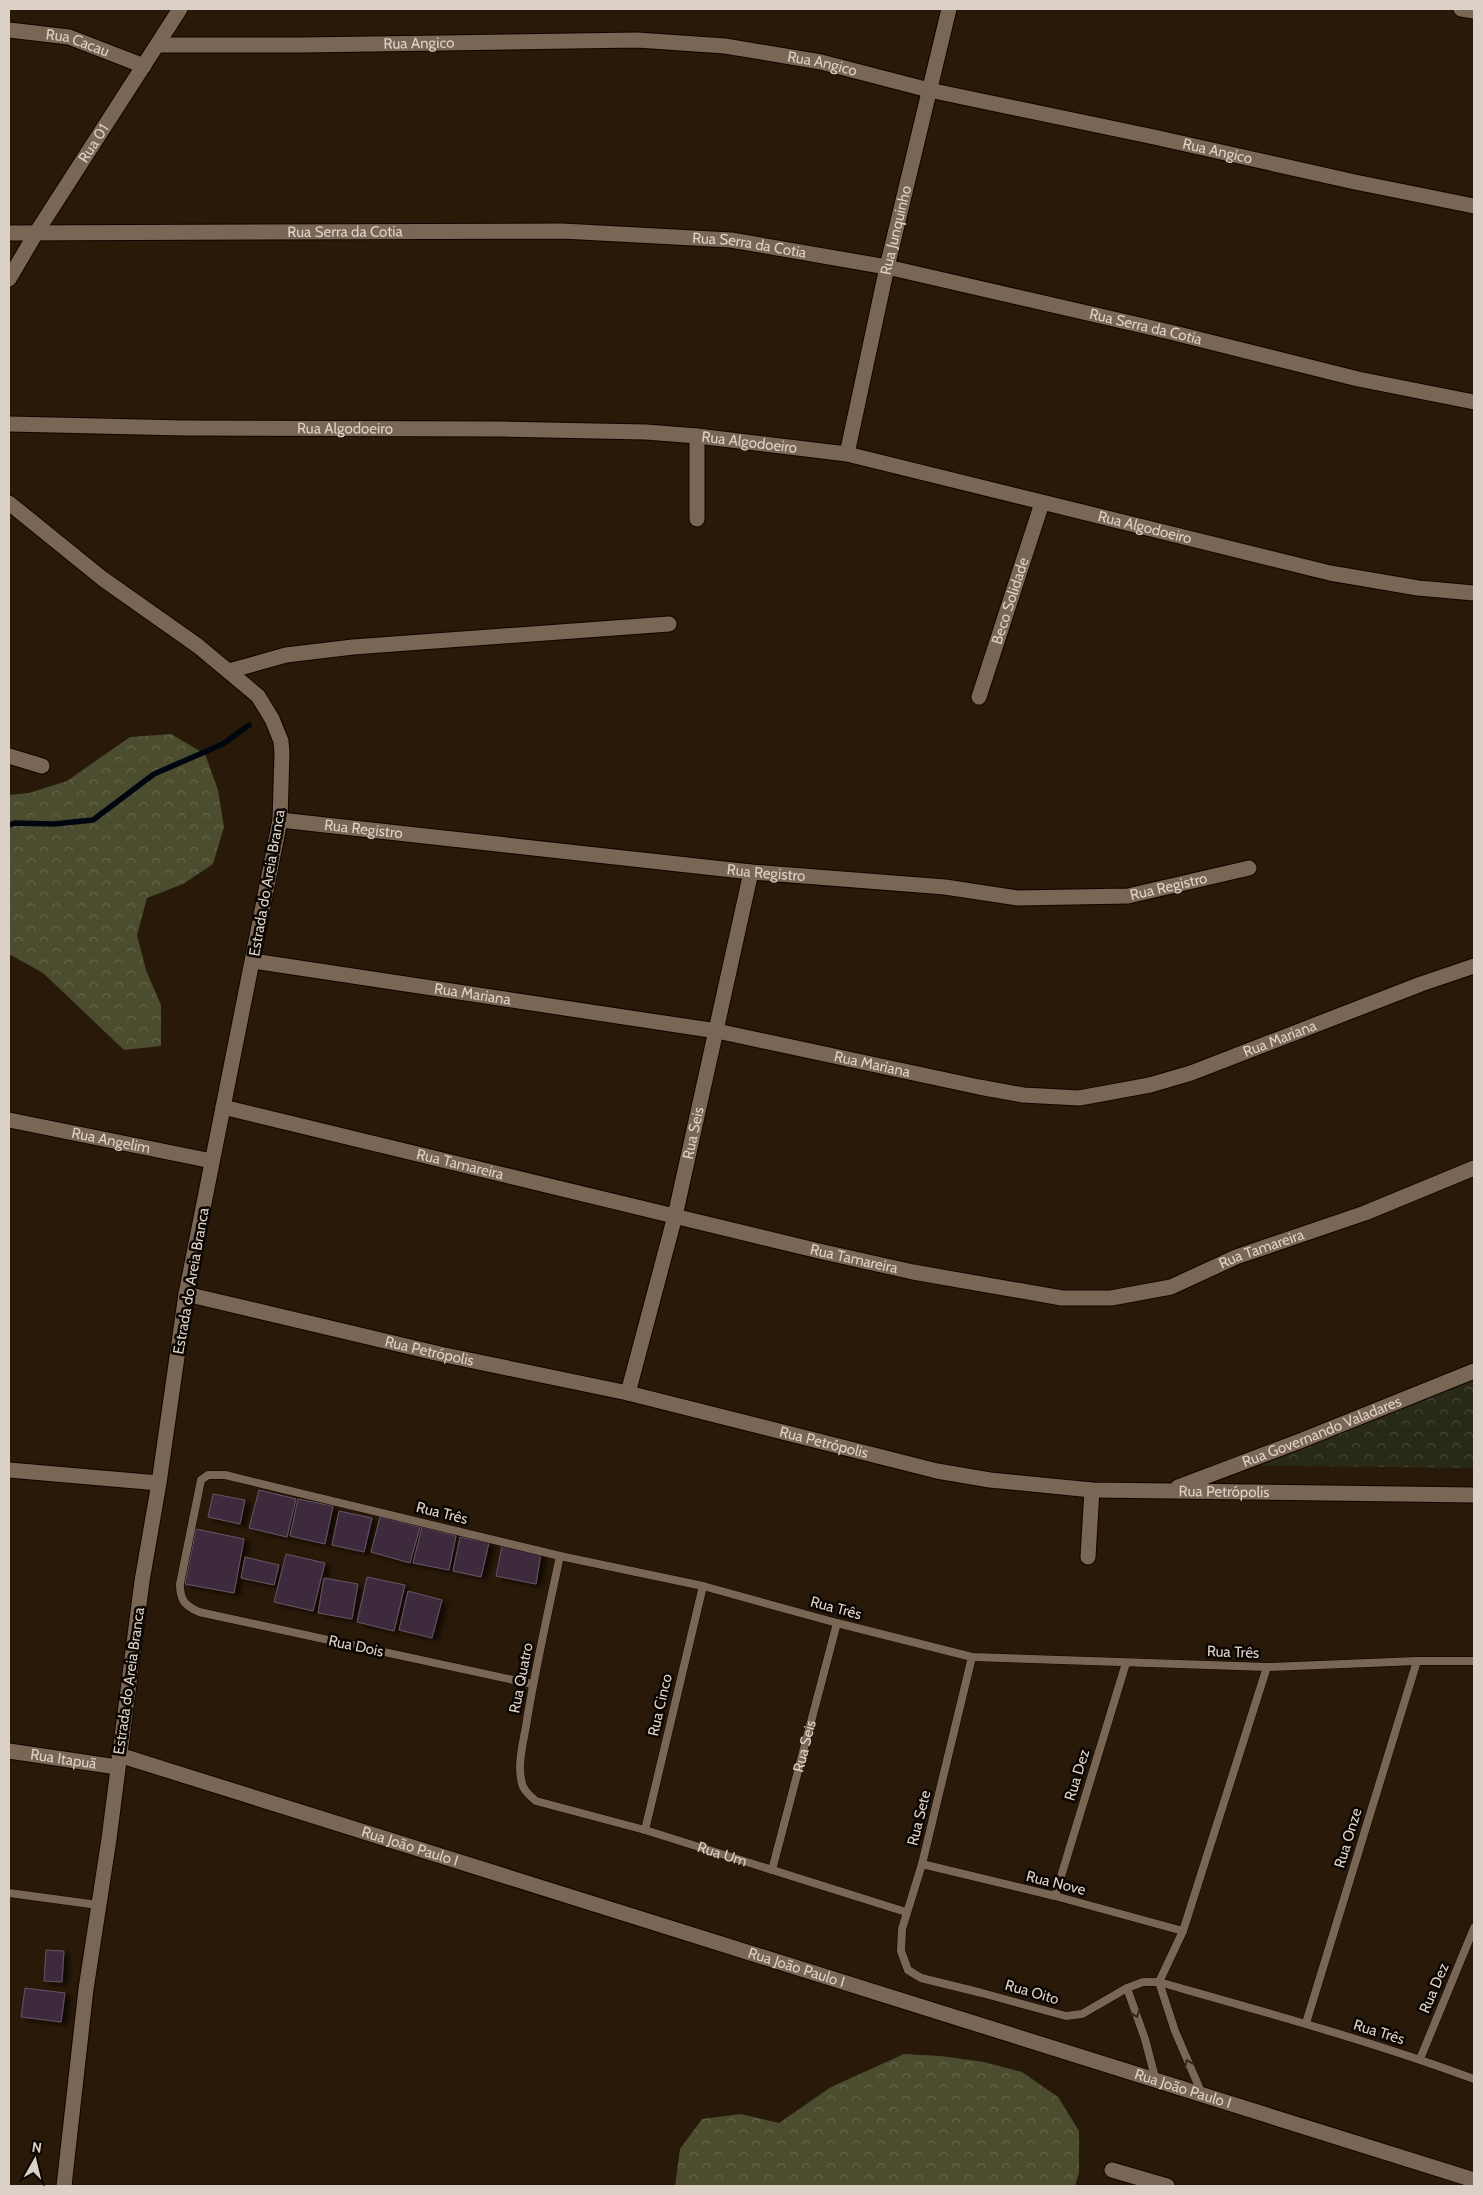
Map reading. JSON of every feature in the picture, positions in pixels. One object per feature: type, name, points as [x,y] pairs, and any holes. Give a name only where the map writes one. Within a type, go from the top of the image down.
[{"type":"street","name":"Rua 01","points":[[9,279],[36,233],[180,9]]},
{"type":"street","name":"Rua Junquinho","points":[[847,454],[887,267],[949,9]]},
{"type":"street","points":[[1461,9],[1474,12]]},
{"type":"street","name":"Rua Cacau","points":[[9,30],[69,37],[144,66]]},
{"type":"street","name":"Rua Angico","points":[[158,45],[322,45],[637,40],[725,46],[821,62],[929,90],[1474,206]]},
{"type":"street","name":"Rua Serra da Cotia","points":[[9,233],[571,231],[731,240],[887,267],[1170,332],[1358,379],[1474,402]]},
{"type":"street","name":"Rua Algodoeiro","points":[[9,424],[185,428],[501,428],[646,432],[697,436],[847,454],[1330,573],[1418,588],[1474,593]]},
{"type":"street","points":[[697,436],[697,519]]},
{"type":"street","name":"Estrada do Areia Branca","points":[[9,503],[103,579],[198,646],[258,696],[279,734],[282,753],[280,820],[186,1294],[159,1483],[142,1582],[109,1839],[86,1989],[64,2186]]},
{"type":"street","name":"Beco Solidade","points":[[979,697],[1042,503]]},
{"type":"street","points":[[229,672],[286,655],[353,647],[669,624]]},
{"type":"street","points":[[9,756],[42,766]]},
{"type":"street","name":"Rua Registro","points":[[280,820],[751,872],[945,887],[1018,898],[1128,896],[1250,868]]},
{"type":"street","name":"Rua Seis","points":[[628,1393],[675,1216],[751,872]]},
{"type":"street","name":"Rua Mariana","points":[[253,961],[717,1031],[979,1087],[1039,1096],[1079,1098],[1150,1085],[1191,1073],[1421,984],[1474,966]]},
{"type":"street","name":"Rua Tamareira","points":[[222,1108],[819,1251],[952,1280],[1062,1298],[1111,1298],[1171,1287],[1236,1257],[1365,1213],[1474,1168]]},
{"type":"street","name":"Rua Angelim","points":[[9,1120],[212,1161]]},
{"type":"street","name":"Rua Petrópolis","points":[[186,1294],[440,1354],[628,1393],[937,1471],[990,1480],[1092,1490],[1474,1495]]},
{"type":"street","name":"Rua Governando Valadares","points":[[1167,1491],[1300,1441],[1474,1371]]},
{"type":"street","points":[[9,1470],[159,1483]]},
{"type":"street","points":[[1088,1558],[1092,1490]]},
{"type":"street","name":"Rua Itapuã","points":[[9,1751],[118,1761]]},
{"type":"street","name":"Rua João Paulo I","points":[[118,1761],[1474,2180]]},
{"type":"street","points":[[1112,2170],[1131,2181],[1167,2186]]},
{"type":"lane","name":"Rua Três","points":[[183,1602],[180,1584],[197,1492],[201,1480],[208,1475],[225,1475],[560,1556],[702,1586],[972,1657],[1267,1667],[1417,1661],[1474,1661]]},
{"type":"lane","name":"Rua Quatro","points":[[536,1801],[523,1788],[520,1778],[521,1759],[532,1684],[560,1556]]},
{"type":"lane","name":"Rua Cinco","points":[[645,1830],[702,1586]]},
{"type":"lane","name":"Rua Dois","points":[[183,1602],[199,1612],[532,1684]]},
{"type":"lane","name":"Rua Seis","points":[[772,1870],[837,1623]]},
{"type":"lane","name":"Rua Sete","points":[[920,1978],[908,1970],[901,1951],[901,1937],[906,1912],[922,1864],[972,1657]]},
{"type":"lane","name":"Rua Onze","points":[[1306,2023],[1417,1661]]},
{"type":"lane","name":"Rua Dez","points":[[1055,1896],[1126,1663]]},
{"type":"lane","points":[[1202,2096],[1175,2031],[1159,1982],[1183,1931],[1267,1667]]},
{"type":"lane","name":"Rua Um","points":[[536,1801],[645,1830],[906,1912]]},
{"type":"lane","name":"Rua Nove","points":[[922,1864],[1055,1896],[1183,1931]]},
{"type":"lane","points":[[9,1893],[98,1905]]},
{"type":"lane","name":"Rua Dez","points":[[1420,2059],[1474,1928]]},
{"type":"lane","name":"Rua Oito","points":[[920,1978],[982,1992],[1066,2016],[1082,2014],[1127,1988],[1143,1982],[1159,1982]]},
{"type":"lane","name":"Rua Três","points":[[1159,1982],[1306,2023],[1420,2059],[1474,2079]]},
{"type":"lane","points":[[1127,1988],[1145,2039],[1156,2081]]},
{"type":"green space","points":[[171,734],[205,754],[218,790],[224,827],[213,864],[183,884],[147,898],[137,935],[146,970],[161,1005],[161,1046],[124,1050],[43,973],[9,954],[9,795],[29,793],[67,781],[130,737]]},
{"type":"green space","points":[[1474,1373],[1474,1468],[1209,1465]]},
{"type":"green space","points":[[904,2054],[941,2056],[984,2062],[1022,2072],[1058,2097],[1079,2131],[1079,2173],[1075,2186],[675,2186],[680,2149],[702,2119],[741,2114],[779,2123],[831,2087]]},
{"type":"building","points":[[259,1490],[296,1499],[287,1537],[249,1528]]},
{"type":"building","points":[[213,1494],[245,1500],[240,1524],[208,1517]]},
{"type":"building","points":[[298,1499],[333,1506],[325,1544],[290,1536]]},
{"type":"building","points":[[339,1511],[372,1518],[364,1552],[332,1545]]},
{"type":"building","points":[[380,1517],[420,1527],[410,1563],[371,1552]]},
{"type":"building","points":[[422,1527],[456,1536],[449,1570],[413,1563]]},
{"type":"building","points":[[196,1529],[244,1539],[234,1593],[185,1584]]},
{"type":"building","points":[[460,1537],[489,1543],[481,1577],[453,1571]]},
{"type":"building","points":[[502,1546],[541,1553],[536,1584],[496,1576]]},
{"type":"building","points":[[286,1554],[325,1563],[313,1611],[274,1602]]},
{"type":"building","points":[[245,1557],[279,1565],[274,1585],[241,1578]]},
{"type":"building","points":[[367,1577],[405,1585],[394,1631],[357,1622]]},
{"type":"building","points":[[324,1578],[358,1584],[352,1619],[318,1613]]},
{"type":"building","points":[[408,1591],[442,1600],[432,1638],[399,1630]]},
{"type":"building","points":[[46,1950],[64,1951],[62,1982],[44,1981]]},
{"type":"building","points":[[25,1988],[65,1993],[61,2022],[21,2017]]},
{"type":"waterway","points":[[9,825],[15,823],[54,824],[93,820],[154,774],[223,744],[249,725]]}]
